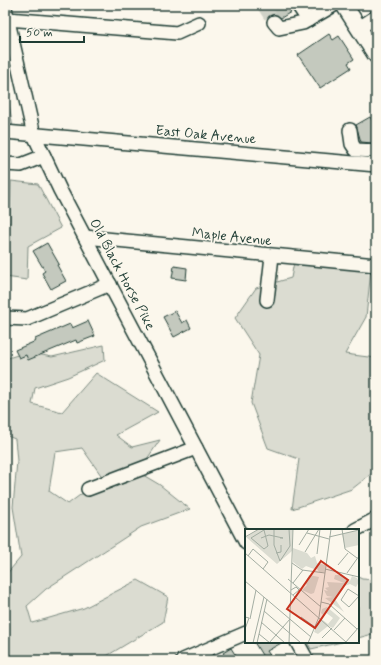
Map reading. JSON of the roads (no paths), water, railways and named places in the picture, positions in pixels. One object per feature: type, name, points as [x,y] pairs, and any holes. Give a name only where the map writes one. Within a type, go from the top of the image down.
[{"type":"main road","points":[[344,5],[376,55]]},
{"type":"street","points":[[298,5],[308,20]]},
{"type":"street","points":[[274,22],[279,28],[296,26],[308,20],[325,7]]},
{"type":"street","points":[[6,14],[177,34],[198,23]]},
{"type":"street","name":"Old Black Horse Pike","points":[[6,14],[34,135],[85,237],[245,541]]},
{"type":"street","points":[[359,28],[376,17]]},
{"type":"street","points":[[350,130],[352,144],[356,150],[376,151]]},
{"type":"street","name":"East Oak Avenue","points":[[5,132],[376,165]]},
{"type":"street","points":[[5,164],[21,165],[44,156]]},
{"type":"street","name":"Maple Avenue","points":[[85,237],[376,265]]},
{"type":"street","points":[[267,300],[272,256]]},
{"type":"street","points":[[5,318],[27,319],[110,284]]},
{"type":"street","points":[[88,489],[196,448]]},
{"type":"street","points":[[357,529],[376,519]]},
{"type":"street","points":[[183,660],[245,633]]},
{"type":"street","points":[[298,643],[307,660]]},
{"type":"tunnel","points":[[263,5],[274,22]]}]
